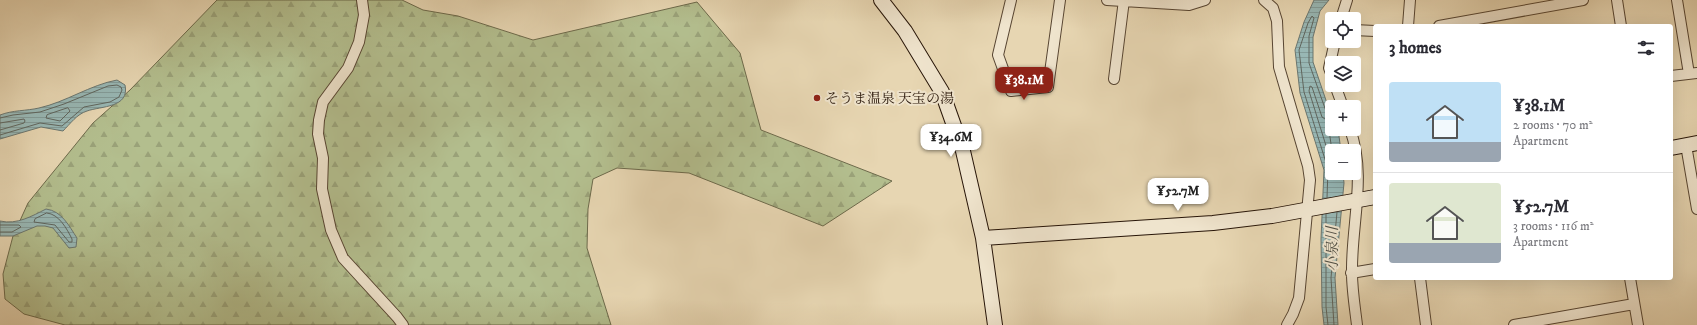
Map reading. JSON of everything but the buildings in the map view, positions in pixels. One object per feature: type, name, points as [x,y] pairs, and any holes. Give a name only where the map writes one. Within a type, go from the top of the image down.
[{"type":"street","points":[[362,0],[364,15],[359,42],[348,68],[323,102],[319,120],[318,134],[323,158],[322,189],[331,230],[343,258],[403,325]]},
{"type":"street","points":[[881,0],[905,31],[942,92],[962,151],[983,238],[995,325]]},
{"type":"street","points":[[1011,0],[998,55],[1011,91],[1048,87],[1060,0]]},
{"type":"street","points":[[1107,0],[1189,5],[1205,0]]},
{"type":"street","points":[[1264,0],[1273,8],[1278,21],[1279,67],[1310,180],[1299,298],[1287,325]]},
{"type":"street","points":[[1343,12],[1347,0]]},
{"type":"street","points":[[1408,24],[1410,0]]},
{"type":"street","points":[[1450,24],[1583,0]]},
{"type":"street","points":[[1617,0],[1621,24]]},
{"type":"street","points":[[1673,76],[1693,73],[1677,0]]},
{"type":"street","points":[[1114,79],[1124,1]]},
{"type":"street","points":[[1361,30],[1373,31]]},
{"type":"street","points":[[1353,136],[1355,142],[1358,166],[1352,273],[1357,325]]},
{"type":"street","points":[[1673,148],[1692,144],[1697,209]]},
{"type":"street","points":[[983,238],[1213,223],[1272,216],[1373,197]]},
{"type":"street","points":[[1352,273],[1373,269]]},
{"type":"street","points":[[1420,280],[1426,325]]},
{"type":"street","points":[[1630,280],[1638,325]]},
{"type":"street","points":[[1514,325],[1634,304]]},
{"type":"green space","points":[[217,0],[402,0],[423,10],[458,16],[533,40],[697,2],[740,53],[761,130],[892,181],[823,226],[689,173],[617,168],[593,179],[588,209],[587,248],[611,325],[65,325],[24,314],[5,299],[3,274],[13,236],[28,203],[93,123],[130,90]]},
{"type":"water","name":"小泉川","points":[[1314,0],[1329,0],[1320,11],[1313,37],[1313,62],[1326,100],[1325,136],[1339,136],[1340,144],[1325,144],[1325,180],[1344,180],[1344,183],[1335,278],[1338,325],[1324,325],[1322,307],[1321,239],[1324,170],[1300,93],[1295,50],[1304,22]]},
{"type":"water","points":[[117,80],[125,85],[125,93],[119,102],[106,107],[83,112],[63,131],[41,127],[0,139],[0,115],[49,105],[107,82]]},
{"type":"water","points":[[46,209],[52,210],[61,216],[68,224],[77,238],[76,247],[69,248],[53,228],[45,226],[37,226],[13,236],[0,236],[0,221],[18,221]]},
{"type":"place","name":"そうま温泉 天宝の湯","points":[[817,98]]}]
